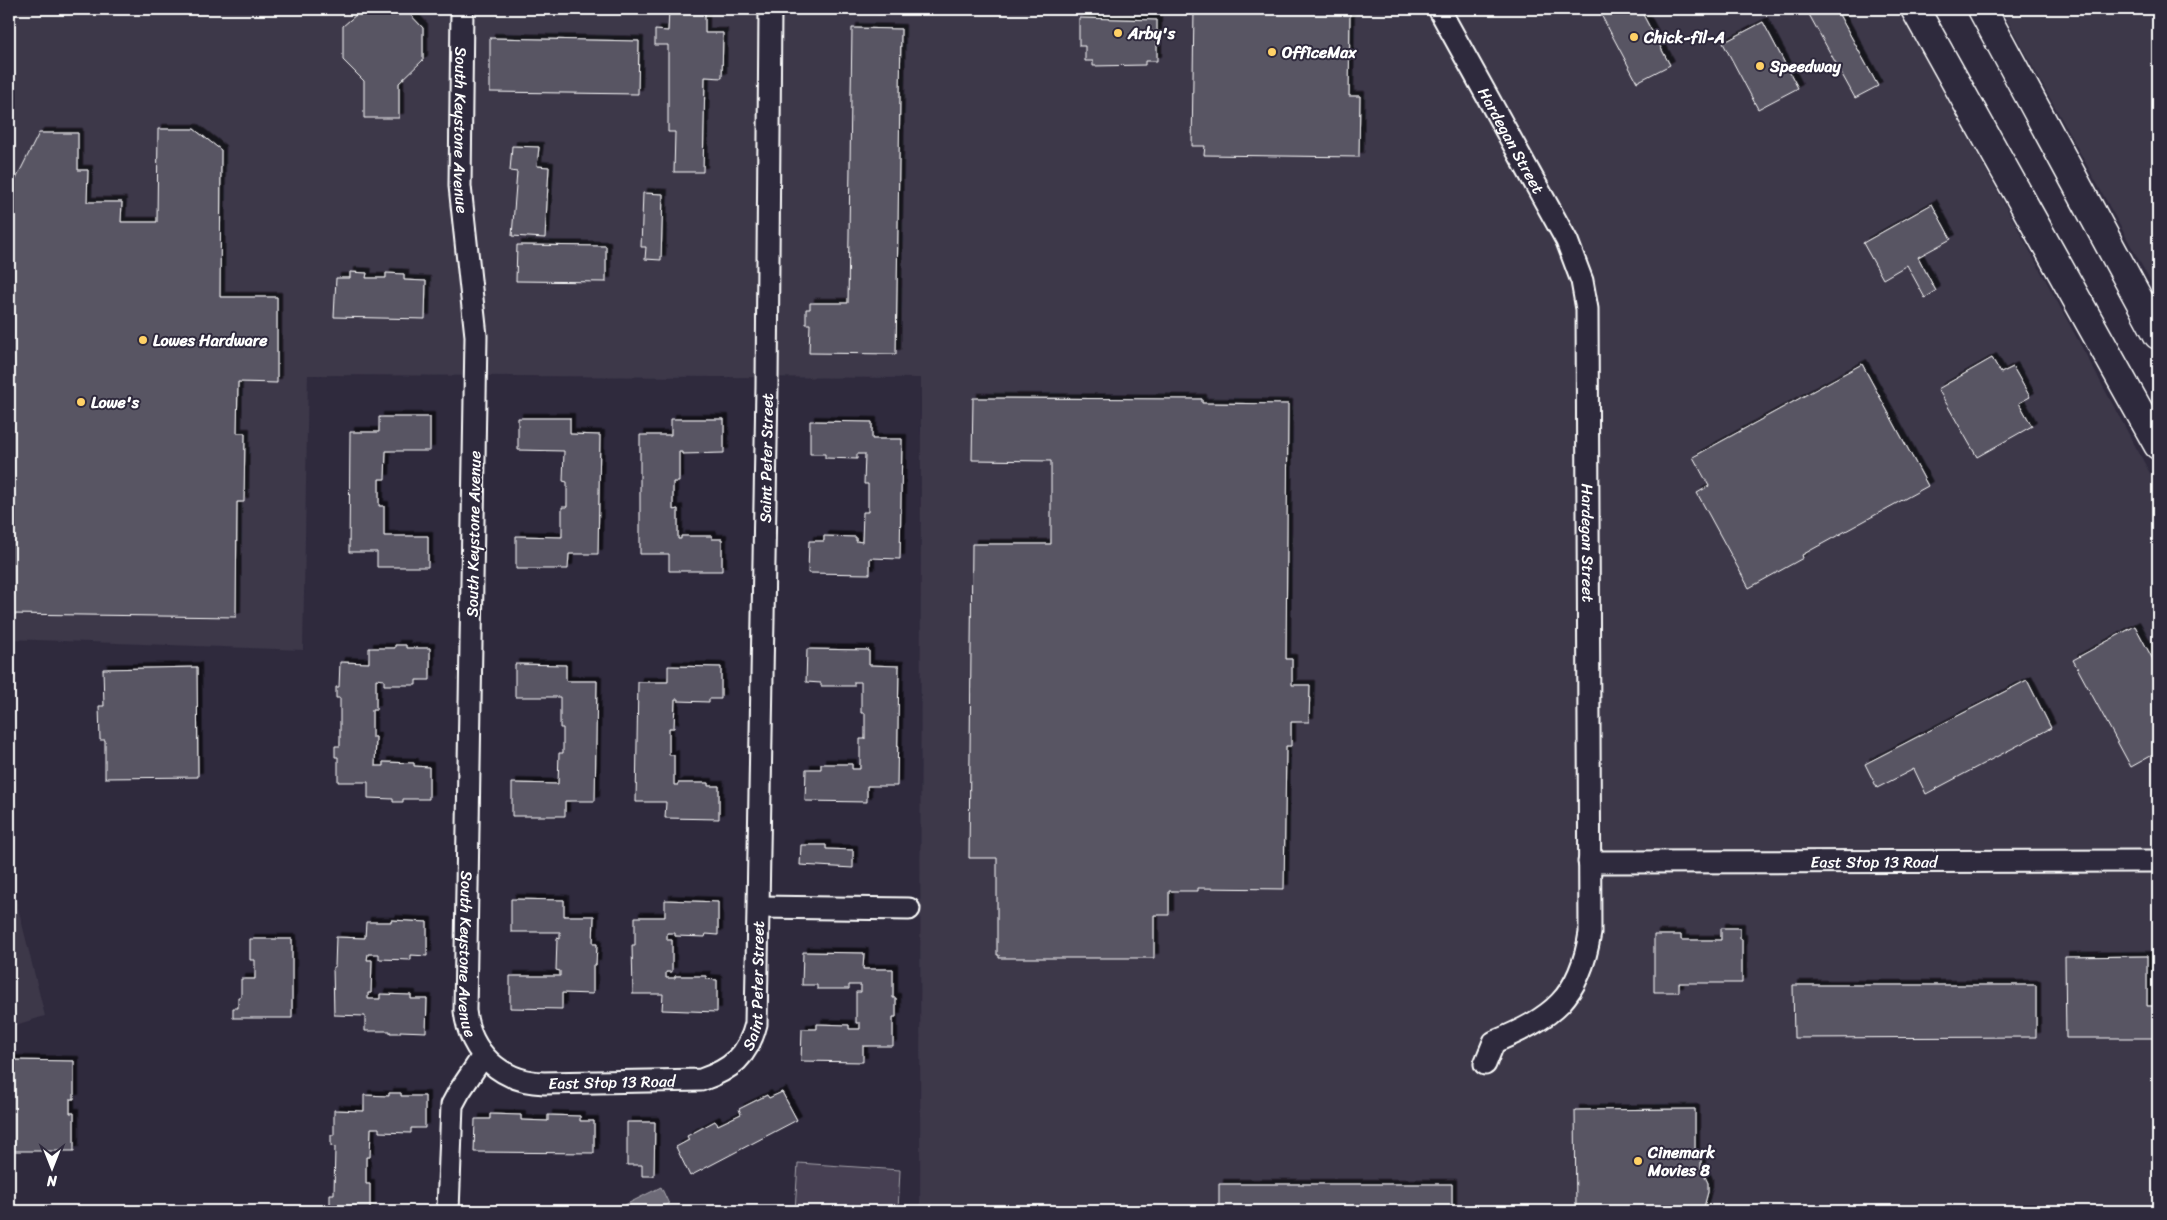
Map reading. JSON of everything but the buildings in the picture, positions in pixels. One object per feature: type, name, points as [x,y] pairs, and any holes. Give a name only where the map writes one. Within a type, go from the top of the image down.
[{"type":"main road","points":[[1915,9],[2158,445]]},
{"type":"main road","points":[[1982,9],[2158,335]]},
{"type":"street","name":"South Keystone Avenue","points":[[448,1211],[452,1106],[458,1092],[485,1058],[470,1034],[465,1010],[476,336],[460,186],[462,9]]},
{"type":"street","name":"Saint Peter Street","points":[[737,1060],[750,1044],[756,1024],[770,9]]},
{"type":"street","name":"Hardegan Street","points":[[1439,9],[1567,241],[1576,261],[1584,292],[1587,321],[1590,933],[1586,956],[1580,973],[1566,997],[1549,1014],[1526,1029],[1494,1042],[1485,1064]]},
{"type":"street","name":"East Stop 13 Road","points":[[1589,862],[2158,861]]},
{"type":"street","name":"Saint Peter Street","points":[[759,907],[910,909]]},
{"type":"street","name":"East Stop 13 Road","points":[[485,1058],[507,1075],[525,1081],[544,1083],[701,1080],[716,1076],[737,1060]]},
{"type":"shaded area","points":[[9,9],[1899,9],[2158,488],[2158,1211],[920,1211],[921,378],[308,375],[303,650],[9,639]]},
{"type":"shaded area","points":[[2001,9],[2158,9],[2158,295]]},
{"type":"shaded area","points":[[9,871],[45,1016],[9,1027]]},
{"type":"shaded area","points":[[798,1163],[900,1170],[898,1211],[795,1211]]},
{"type":"shaded area","points":[[661,1187],[669,1204],[654,1211],[628,1211],[625,1205]]},
{"type":"place","name":"Arby's","points":[[1118,33]]},
{"type":"place","name":"Chick-fil-A","points":[[1634,37]]},
{"type":"place","name":"OfficeMax","points":[[1272,52]]},
{"type":"place","name":"Speedway","points":[[1760,66]]},
{"type":"place","name":"Lowes Hardware","points":[[143,340]]},
{"type":"place","name":"Lowe's","points":[[81,402]]},
{"type":"place","name":"Cinemark Movies 8","points":[[1638,1161]]}]
